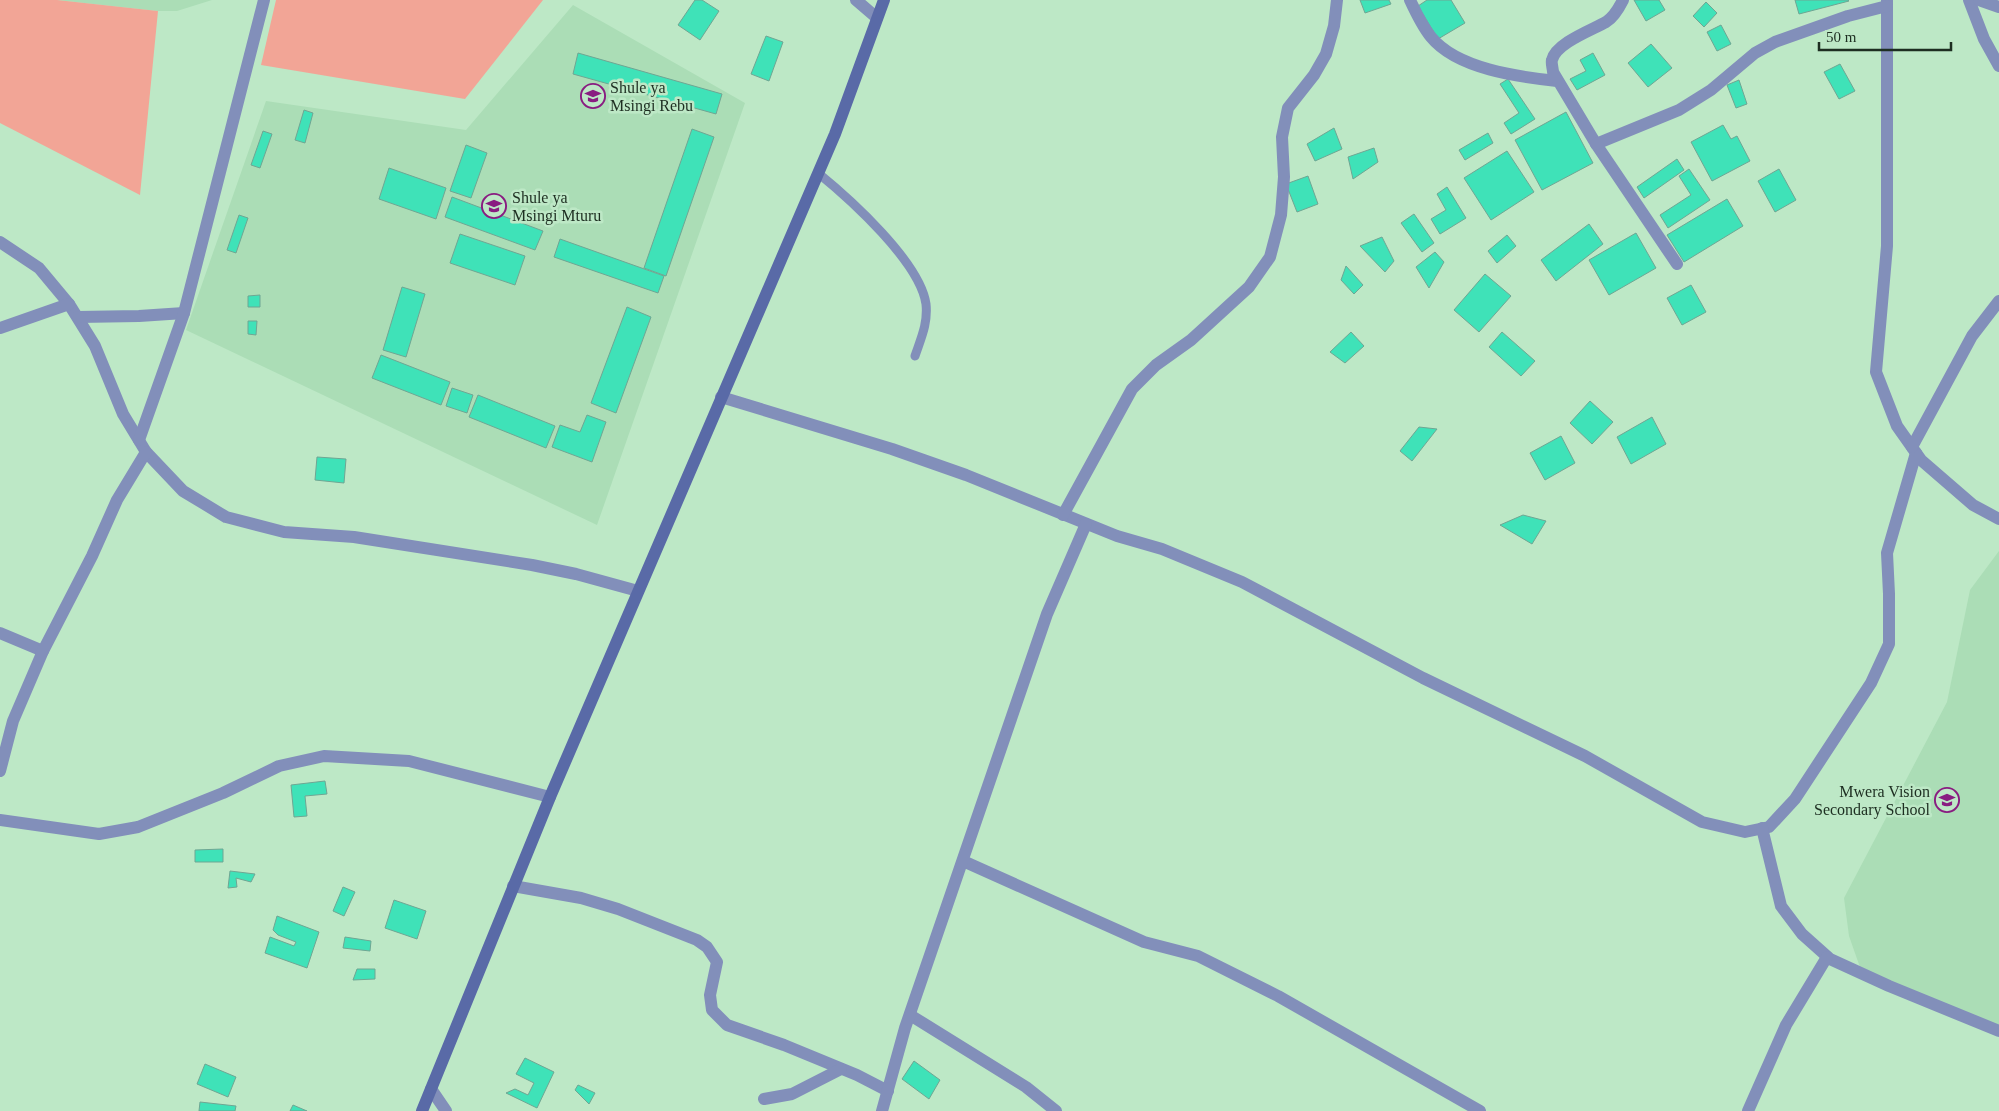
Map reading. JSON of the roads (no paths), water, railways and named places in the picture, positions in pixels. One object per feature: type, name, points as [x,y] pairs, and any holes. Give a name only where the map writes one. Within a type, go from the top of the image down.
[{"type":"main road","points":[[422,1111],[550,798],[835,134],[884,0]]},
{"type":"street","points":[[139,440],[184,313],[263,5],[272,0]]},
{"type":"street","points":[[856,0],[877,18]]},
{"type":"street","points":[[1063,515],[1132,389],[1156,365],[1190,340],[1249,287],[1270,257],[1281,215],[1284,177],[1282,136],[1288,108],[1314,75],[1326,54],[1334,26],[1337,0]]},
{"type":"street","points":[[1410,0],[1423,27],[1432,39],[1450,52],[1492,70],[1522,77],[1558,81]]},
{"type":"street","points":[[1623,0],[1616,12],[1607,21],[1592,28],[1557,52],[1552,60],[1553,72],[1596,144],[1677,264]]},
{"type":"street","points":[[1969,0],[1984,39],[1999,66]]},
{"type":"street","points":[[1979,0],[1999,7]]},
{"type":"street","points":[[1596,144],[1679,110],[1711,90],[1755,52],[1775,42],[1888,3],[1887,246],[1876,372],[1897,426],[1921,460],[1973,505],[1999,519]]},
{"type":"street","points":[[0,242],[39,268],[78,317],[95,346],[123,414],[146,452],[183,491],[226,517],[284,532],[354,537],[532,565],[576,574],[638,591]]},
{"type":"street","points":[[721,397],[966,475],[1086,524],[1117,536],[1162,549],[1242,582],[1414,674],[1585,756],[1702,822],[1745,832],[1770,827],[1795,799],[1871,683],[1889,644],[1887,553],[1914,450],[1972,336],[1999,301]]},
{"type":"street","points":[[0,328],[68,304]]},
{"type":"street","points":[[78,317],[184,313]]},
{"type":"street","points":[[0,771],[13,721],[43,651],[88,564],[117,500],[146,452]]},
{"type":"street","points":[[882,1111],[910,1015],[1046,614],[1086,524]]},
{"type":"street","points":[[0,634],[43,651]]},
{"type":"street","points":[[0,820],[99,834],[138,828],[223,793],[279,766],[324,756],[409,761],[550,798]]},
{"type":"street","points":[[1762,828],[1781,906],[1802,934],[1828,957],[1859,974],[1999,1031]]},
{"type":"street","points":[[963,861],[1144,942],[1198,956],[1278,996],[1480,1111]]},
{"type":"street","points":[[513,886],[581,898],[618,909],[696,940],[707,947],[717,962],[710,995],[712,1010],[727,1025],[784,1045],[888,1091]]},
{"type":"street","points":[[1748,1111],[1786,1025],[1828,957]]},
{"type":"street","points":[[910,1015],[1026,1087],[1056,1111]]},
{"type":"street","points":[[764,1099],[792,1094],[841,1069]]},
{"type":"street","points":[[431,1089],[446,1111]]},
{"type":"lane","points":[[818,173],[879,230],[914,274],[926,303],[926,327],[915,356]]},
{"type":"place","name":"Shule ya Msingi Rebu","points":[[593,96]]},
{"type":"place","name":"Shule ya Msingi Mturu","points":[[494,206]]},
{"type":"place","name":"Mwera Vision Secondary School","points":[[1947,800]]}]
